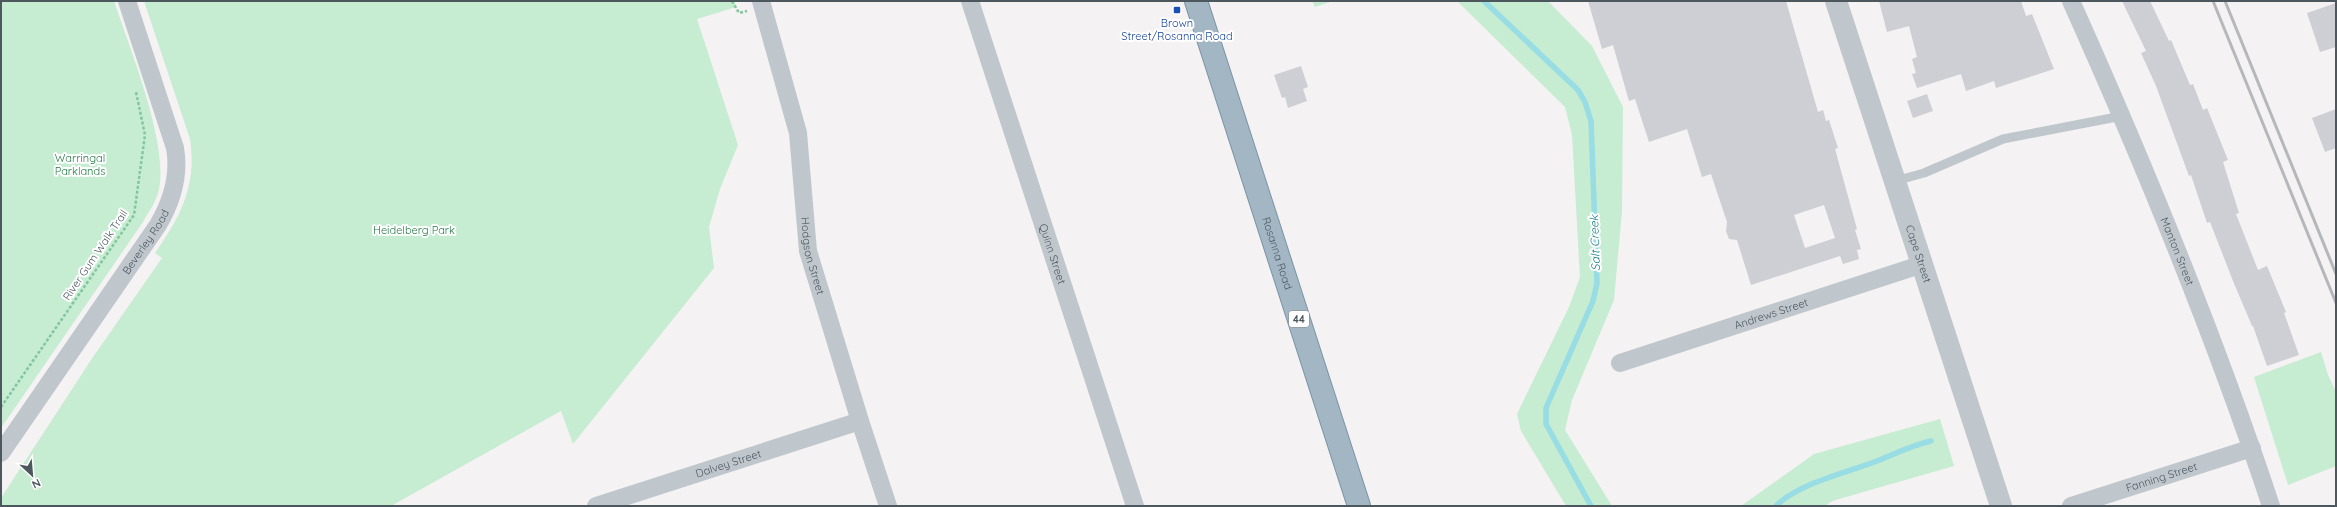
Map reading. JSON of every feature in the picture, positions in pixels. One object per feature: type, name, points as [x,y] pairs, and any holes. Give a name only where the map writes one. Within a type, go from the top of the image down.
[{"type":"highway","name":"Rosanna Road","points":[[1196,1],[1359,506]]},
{"type":"street","name":"Beverley Road","points":[[1,454],[158,225],[172,195],[177,170],[175,148],[127,1]]},
{"type":"street","name":"Hodgson Street","points":[[761,1],[798,133],[804,222],[808,251],[860,421],[888,506]]},
{"type":"street","name":"Quinn Street","points":[[970,1],[1135,506]]},
{"type":"street","name":"Cape Street","points":[[1836,1],[2001,506]]},
{"type":"street","name":"Manton Street","points":[[2070,1],[2122,116],[2191,287],[2252,448],[2271,506]]},
{"type":"street","name":"Andrews Street","points":[[1620,363],[1923,264]]},
{"type":"street","name":"Dalvey Street","points":[[596,506],[860,421]]},
{"type":"street","name":"Fanning Street","points":[[2071,506],[2252,448]]},
{"type":"lane","points":[[1895,181],[1924,173],[2003,139],[2122,116]]},
{"type":"path","name":"River Gum Walk Trail","points":[[1,407],[134,214],[145,136],[136,91]]},
{"type":"green space","name":"Warringal Parklands","points":[[1,1],[114,1],[138,70],[154,125],[159,150],[160,174],[157,197],[143,222],[1,428]]},
{"type":"green space","name":"Heidelberg Park","points":[[144,1],[734,1],[736,7],[697,19],[738,145],[720,189],[709,227],[714,268],[573,444],[561,411],[391,506],[1,506],[1,498],[93,357],[162,258],[155,253],[179,213],[189,186],[192,156],[190,139]]},
{"type":"green space","points":[[1312,1],[1333,1],[1315,7]]},
{"type":"green space","points":[[1457,1],[1548,1],[1592,46],[1623,107],[1622,211],[1614,300],[1572,400],[1565,430],[1612,506],[1566,506],[1521,431],[1517,414],[1569,307],[1580,277],[1572,135],[1565,107]]},
{"type":"green space","points":[[2321,352],[2328,375],[2336,392],[2336,466],[2288,485],[2254,377]]},
{"type":"green space","points":[[1940,419],[1954,466],[1832,501],[1825,506],[1741,506],[1814,454]]},
{"type":"building","points":[[1588,1],[1786,1],[1818,112],[1823,110],[1826,121],[1829,120],[1838,148],[1835,149],[1861,249],[1857,250],[1859,259],[1843,264],[1840,256],[1751,285],[1737,240],[1729,239],[1726,231],[1727,222],[1711,174],[1702,177],[1687,129],[1649,142],[1635,99],[1629,101],[1613,45],[1602,49]],"holes":[[[1824,205],[1835,238],[1805,248],[1794,215]]]},
{"type":"building","points":[[1879,1],[2021,1],[2026,16],[2032,14],[2054,69],[1996,88],[1994,81],[1966,91],[1961,74],[1917,88],[1912,74],[1916,73],[1912,59],[1917,57],[1909,26],[1887,32]]},
{"type":"building","points":[[2122,1],[2150,1],[2169,41],[2171,40],[2190,85],[2193,84],[2203,110],[2207,108],[2228,160],[2223,162],[2239,213],[2236,214],[2258,270],[2267,266],[2286,312],[2284,313],[2299,355],[2267,366],[2253,326],[2233,281],[2210,222],[2207,223],[2191,175],[2189,176],[2156,86],[2141,53],[2146,51]]},
{"type":"building","points":[[2336,3],[2336,47],[2320,52],[2307,13]]},
{"type":"building","points":[[1301,66],[1308,87],[1303,89],[1307,101],[1288,108],[1285,97],[1282,98],[1274,75]]},
{"type":"building","points":[[1927,94],[1933,111],[1913,118],[1907,101]]},
{"type":"building","points":[[2336,109],[2336,148],[2325,152],[2312,118]]},
{"type":"waterway","name":"Salt Creek","points":[[1484,1],[1578,90],[1585,102],[1591,121],[1597,283],[1593,301],[1546,408],[1546,424],[1591,506]]},
{"type":"waterway","points":[[1776,506],[1798,490],[1826,478],[1870,464],[1931,441]]},
{"type":"railway","points":[[2213,1],[2336,303]]},
{"type":"railway","points":[[2225,1],[2336,274]]},
{"type":"place","name":"Brown Street/Rosanna Road","points":[[1177,10]]}]
